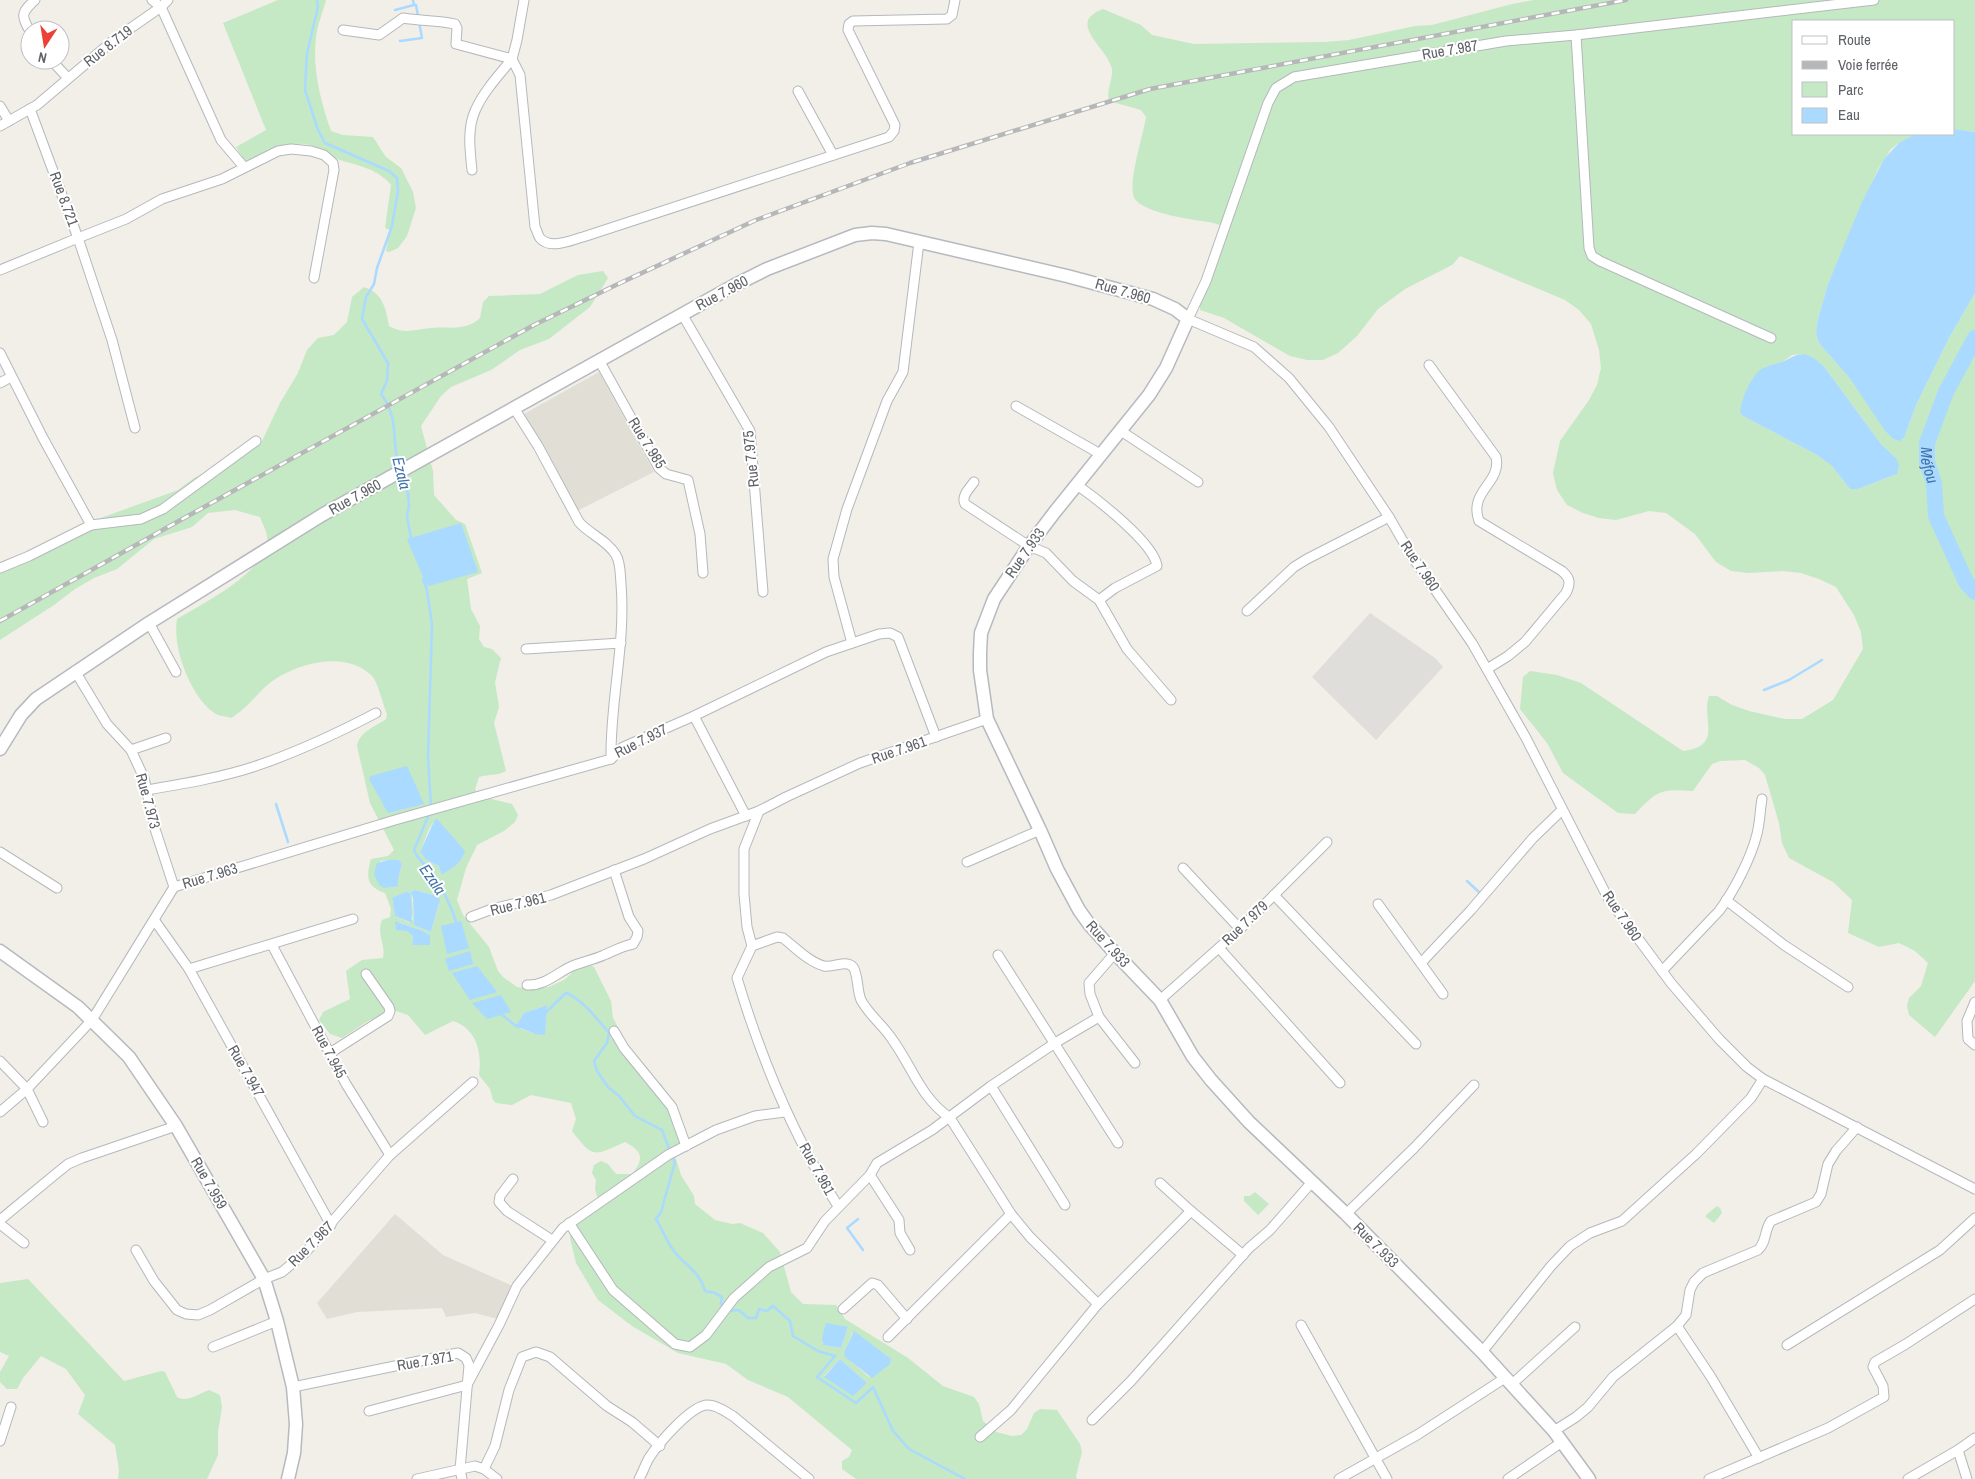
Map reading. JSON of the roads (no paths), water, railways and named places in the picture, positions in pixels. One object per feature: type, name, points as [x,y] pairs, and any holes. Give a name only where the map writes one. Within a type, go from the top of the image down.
[{"type":"street","points":[[24,20],[23,15],[26,9],[36,0]]},
{"type":"street","points":[[152,0],[161,7],[221,140],[244,167]]},
{"type":"street","name":"Rue 8.719","points":[[0,126],[30,109],[115,39],[168,0]]},
{"type":"street","points":[[472,170],[469,144],[475,112],[490,87],[512,60],[524,0]]},
{"type":"street","points":[[343,30],[379,35],[403,18],[422,21],[435,20],[454,24],[458,28],[456,44],[512,60],[520,75],[536,227],[540,238],[549,244],[583,237],[888,137],[894,132],[895,125],[848,30],[849,24],[853,21],[947,19],[952,15],[955,0]]},
{"type":"street","name":"Rue 7.987","points":[[1188,319],[1206,281],[1268,103],[1276,88],[1294,77],[1506,41],[1576,35],[1874,0]]},
{"type":"street","points":[[1576,35],[1589,248],[1592,256],[1771,338]]},
{"type":"street","points":[[60,70],[68,78]]},
{"type":"street","points":[[798,91],[833,155]]},
{"type":"street","points":[[0,106],[9,121]]},
{"type":"street","name":"Rue 8.721","points":[[0,270],[78,238],[30,109]]},
{"type":"street","points":[[136,428],[112,340],[78,238],[126,219],[162,199],[222,179],[278,152],[291,149],[311,151],[324,155],[333,163],[334,170],[314,278]]},
{"type":"street","name":"Rue 7.960","points":[[1,743],[21,715],[36,699],[150,622],[322,515],[600,362],[682,314],[767,269],[855,235],[886,234],[1067,276],[1153,299],[1175,309],[1188,319],[1254,347],[1269,358],[1289,378],[1329,427],[1389,517],[1411,555],[1472,643],[1526,738],[1608,898],[1662,971],[1719,1039],[1747,1067],[1763,1079],[1975,1189]]},
{"type":"street","points":[[852,643],[834,577],[832,559],[887,401],[903,372],[919,242]]},
{"type":"street","name":"Rue 7.975","points":[[682,314],[750,431],[763,592]]},
{"type":"street","name":"Rue 7.933","points":[[1188,319],[1166,368],[1149,395],[1029,546],[994,598],[981,634],[980,670],[987,719],[1057,869],[1079,910],[1115,953],[1160,1000],[1193,1057],[1211,1080],[1249,1122],[1346,1214],[1482,1352],[1554,1431],[1589,1479]]},
{"type":"street","points":[[0,353],[11,377],[91,524]]},
{"type":"street","name":"Rue 7.985","points":[[600,362],[659,468],[666,474],[688,480],[700,534],[703,573]]},
{"type":"street","points":[[1430,365],[1496,457],[1498,463],[1496,472],[1477,501],[1475,511],[1479,521],[1562,571],[1568,577],[1570,585],[1566,593],[1525,642],[1508,656],[1487,669]]},
{"type":"street","points":[[0,383],[11,377]]},
{"type":"street","points":[[1016,406],[1102,455]]},
{"type":"street","name":"Rue 7.937","points":[[514,408],[538,446],[579,522],[583,527],[589,529],[610,546],[619,562],[624,613],[610,737],[611,759]]},
{"type":"street","points":[[1121,431],[1198,482]]},
{"type":"street","points":[[0,568],[29,556],[91,524],[142,519],[163,509],[256,441]]},
{"type":"street","points":[[974,482],[964,496],[965,504],[1029,546],[1051,557],[1073,582],[1099,600],[1127,649],[1171,700]]},
{"type":"street","points":[[1077,484],[1124,522],[1151,551],[1156,560],[1157,566],[1114,588],[1099,600]]},
{"type":"street","points":[[1248,611],[1294,567],[1389,517]]},
{"type":"street","points":[[150,622],[176,672]]},
{"type":"street","name":"Rue 7.937","points":[[611,759],[623,747],[694,716],[826,652],[879,634],[890,633],[898,637],[936,737]]},
{"type":"street","points":[[526,649],[621,643]]},
{"type":"street","name":"Rue 7.973","points":[[75,672],[107,724],[132,750],[147,790],[155,828],[174,887]]},
{"type":"street","points":[[147,790],[219,776],[252,767],[333,735],[376,713]]},
{"type":"street","points":[[694,716],[746,816]]},
{"type":"street","name":"Rue 7.961","points":[[471,917],[492,909],[552,895],[644,859],[710,829],[759,811],[860,763],[987,719]]},
{"type":"street","points":[[132,750],[166,738]]},
{"type":"street","name":"Rue 7.963","points":[[0,1112],[27,1089],[92,1020],[155,921],[174,887],[395,820],[611,759]]},
{"type":"street","points":[[1662,971],[1726,900],[1750,856],[1757,834],[1762,799]]},
{"type":"street","points":[[1420,963],[1471,910],[1533,838],[1562,810]]},
{"type":"street","points":[[759,811],[744,849],[744,894],[747,927],[752,946],[777,937],[783,938],[814,962],[830,967],[844,963],[851,965],[856,970],[856,983],[861,998],[869,1011],[892,1038],[928,1099],[936,1108],[950,1118],[1011,1214],[1030,1237],[1098,1304]]},
{"type":"street","points":[[967,862],[1040,830]]},
{"type":"street","name":"Rue 7.979","points":[[1160,1000],[1240,929],[1327,842]]},
{"type":"street","points":[[0,852],[57,888]]},
{"type":"street","points":[[1184,868],[1240,929]]},
{"type":"street","points":[[527,985],[534,986],[569,968],[604,955],[621,946],[634,944],[638,931],[629,917],[614,870]]},
{"type":"street","points":[[1274,895],[1416,1044]]},
{"type":"street","points":[[1726,900],[1784,945],[1848,987]]},
{"type":"street","points":[[1378,904],[1443,994]]},
{"type":"street","points":[[189,969],[272,945],[353,918]]},
{"type":"street","name":"Rue 7.947","points":[[155,921],[189,969],[331,1225]]},
{"type":"street","name":"Rue 7.945","points":[[272,945],[360,1107],[390,1155]]},
{"type":"street","name":"Rue 7.961","points":[[752,946],[737,978],[748,1016],[785,1112],[838,1206],[870,1175],[877,1162],[950,1118],[991,1086],[1055,1043],[1100,1017]]},
{"type":"street","points":[[1219,948],[1340,1083]]},
{"type":"street","name":"Rue 7.959","points":[[0,951],[78,1007],[129,1057],[176,1126],[264,1279],[294,1387],[296,1424],[294,1453],[289,1478]]},
{"type":"street","points":[[1115,953],[1089,983],[1090,994],[1100,1017],[1135,1063]]},
{"type":"street","points":[[998,955],[1118,1143]]},
{"type":"street","points":[[330,1053],[388,1016],[389,1007],[366,974]]},
{"type":"street","points":[[1975,1002],[1967,1021],[1968,1039],[1975,1046]]},
{"type":"street","points":[[614,1031],[624,1048],[672,1107],[686,1146]]},
{"type":"street","points":[[0,1061],[27,1089],[43,1122]]},
{"type":"street","points":[[1482,1352],[1551,1266],[1570,1246],[1590,1233],[1622,1221],[1696,1154],[1751,1098],[1763,1079]]},
{"type":"street","name":"Rue 7.967","points":[[136,1250],[170,1304],[177,1310],[186,1314],[198,1315],[210,1310],[264,1279],[282,1272],[297,1260],[331,1225],[390,1155],[473,1082]]},
{"type":"street","points":[[1346,1214],[1414,1148],[1474,1085]]},
{"type":"street","points":[[991,1086],[1065,1205]]},
{"type":"street","points":[[369,1411],[467,1385],[516,1286],[563,1228],[671,1153],[716,1130],[755,1116],[785,1112]]},
{"type":"street","points":[[0,1220],[68,1164],[103,1150],[176,1126]]},
{"type":"street","points":[[1554,1431],[1576,1417],[1613,1377],[1677,1326],[1686,1315],[1690,1290],[1694,1282],[1703,1274],[1758,1250],[1763,1246],[1767,1226],[1771,1222],[1816,1202],[1821,1194],[1828,1164],[1856,1127]]},
{"type":"street","points":[[870,1175],[899,1220],[900,1233],[910,1250]]},
{"type":"street","points":[[513,1179],[500,1196],[499,1202],[508,1211],[552,1240]]},
{"type":"street","points":[[1092,1420],[1131,1381],[1243,1255],[1270,1230],[1312,1182]]},
{"type":"street","points":[[1160,1183],[1243,1255]]},
{"type":"street","points":[[570,1223],[613,1290],[674,1344],[690,1347],[706,1335],[734,1298],[756,1278],[769,1267],[807,1248],[838,1206]]},
{"type":"street","points":[[980,1437],[1011,1410],[1098,1304],[1190,1211]]},
{"type":"street","points":[[888,1337],[1011,1214]]},
{"type":"street","points":[[1787,1345],[1940,1250],[1975,1218]]},
{"type":"street","points":[[0,1224],[24,1242]]},
{"type":"street","points":[[843,1309],[872,1283],[878,1286],[907,1319]]},
{"type":"street","points":[[1709,1479],[1828,1428],[1884,1397],[1883,1386],[1873,1367],[1875,1362],[1975,1299]]},
{"type":"street","points":[[213,1347],[277,1321]]},
{"type":"street","points":[[1301,1325],[1387,1479]]},
{"type":"street","points":[[1677,1326],[1711,1377],[1759,1458]]},
{"type":"street","points":[[1339,1479],[1425,1431],[1508,1381],[1575,1328]]},
{"type":"street","points":[[484,1469],[494,1446],[509,1390],[522,1357],[536,1352],[550,1357],[607,1406],[632,1422],[660,1446]]},
{"type":"street","name":"Rue 7.971","points":[[294,1387],[458,1353],[466,1358],[469,1365],[461,1474]]},
{"type":"street","points":[[639,1479],[650,1458],[685,1416],[698,1407],[708,1405],[719,1408],[733,1416],[810,1479]]},
{"type":"street","points":[[0,1441],[11,1407]]},
{"type":"street","points":[[1908,1479],[1975,1438]]},
{"type":"street","points":[[1508,1479],[1562,1442]]},
{"type":"street","points":[[1958,1450],[1968,1479]]},
{"type":"street","points":[[417,1479],[461,1474],[475,1466],[484,1469],[496,1479]]},
{"type":"water","points":[[1955,129],[1975,132],[1975,293],[1949,338],[1916,405],[1904,438],[1900,441],[1893,439],[1884,429],[1851,380],[1819,343],[1816,334],[1818,319],[1828,284],[1862,202],[1884,159],[1899,143],[1912,136],[1955,135]]},
{"type":"water","points":[[1804,354],[1814,358],[1825,368],[1881,444],[1896,458],[1899,465],[1897,474],[1858,489],[1850,489],[1832,466],[1817,455],[1743,416],[1740,412],[1745,394],[1751,381],[1759,371],[1794,356]]},
{"type":"water","points":[[461,523],[478,572],[429,586],[426,584],[407,539]]},
{"type":"water","points":[[407,766],[424,804],[388,813],[369,779],[371,776]]},
{"type":"water","points":[[435,819],[465,851],[459,862],[441,875],[439,866],[426,860],[420,852]]},
{"type":"water","points":[[399,860],[402,864],[398,886],[384,888],[379,885],[374,874],[377,863]]},
{"type":"water","points":[[415,890],[437,896],[440,900],[431,932],[414,925],[413,898],[410,892]]},
{"type":"water","points":[[406,892],[410,893],[411,896],[412,923],[395,916],[392,898]]},
{"type":"water","points":[[395,921],[430,935],[430,945],[412,945],[413,936],[407,931],[396,930]]},
{"type":"water","points":[[461,921],[469,948],[447,954],[441,926]]},
{"type":"water","points":[[470,951],[473,964],[449,971],[445,959]]},
{"type":"water","points":[[477,966],[497,992],[470,1000],[452,973]]},
{"type":"water","points":[[501,995],[511,1012],[487,1019],[472,1003]]},
{"type":"water","points":[[547,1005],[545,1035],[535,1034],[516,1026],[524,1013]]},
{"type":"water","points":[[826,1323],[848,1327],[841,1348],[823,1345],[822,1338]]},
{"type":"water","points":[[854,1331],[891,1359],[890,1364],[872,1378],[844,1356]]},
{"type":"water","points":[[840,1359],[867,1383],[853,1396],[824,1377]]},
{"type":"waterway","points":[[317,0],[318,7],[307,53],[305,90],[318,130],[325,143],[389,171],[397,178],[398,191],[392,226],[377,268],[374,284],[366,297],[362,319],[388,363],[387,381],[381,394],[391,412],[399,468]]},
{"type":"waterway","points":[[400,41],[422,38],[416,5],[414,5],[413,0]]},
{"type":"waterway","points":[[395,10],[414,5]]},
{"type":"waterway","name":"Méfou","points":[[1975,338],[1946,392],[1927,443],[1927,462],[1934,483],[1936,516],[1966,582],[1975,592]]},
{"type":"waterway","name":"Ezala","points":[[402,475],[408,494],[407,517],[411,538]]},
{"type":"waterway","name":"Ezala","points":[[423,579],[427,590],[432,625],[428,757],[431,807]]},
{"type":"waterway","points":[[1764,690],[1789,680],[1822,660]]},
{"type":"waterway","points":[[276,804],[288,842]]},
{"type":"waterway","name":"Ezala","points":[[430,812],[414,850],[441,886],[457,924]]},
{"type":"waterway","points":[[1467,881],[1481,894]]},
{"type":"waterway","name":"Ezala","points":[[544,1014],[566,993],[578,1000],[595,1016],[609,1033],[607,1043],[594,1061],[597,1071],[608,1087],[619,1096],[635,1116],[662,1130],[670,1151]]},
{"type":"waterway","name":"Ezala","points":[[501,1014],[520,1027]]},
{"type":"waterway","points":[[672,1156],[675,1162],[661,1212],[656,1219],[674,1251],[696,1273],[705,1291],[722,1297],[721,1304],[724,1308]]},
{"type":"waterway","points":[[858,1219],[847,1228],[863,1250]]},
{"type":"waterway","points":[[728,1311],[739,1310],[748,1318],[756,1318],[759,1309],[767,1311],[773,1306],[790,1321],[793,1336],[818,1351],[835,1356],[817,1377],[856,1403],[873,1387],[893,1431],[909,1449],[965,1479]]},
{"type":"railway","points":[[0,621],[534,325],[756,220],[910,163],[1150,89],[1626,0]]}]
